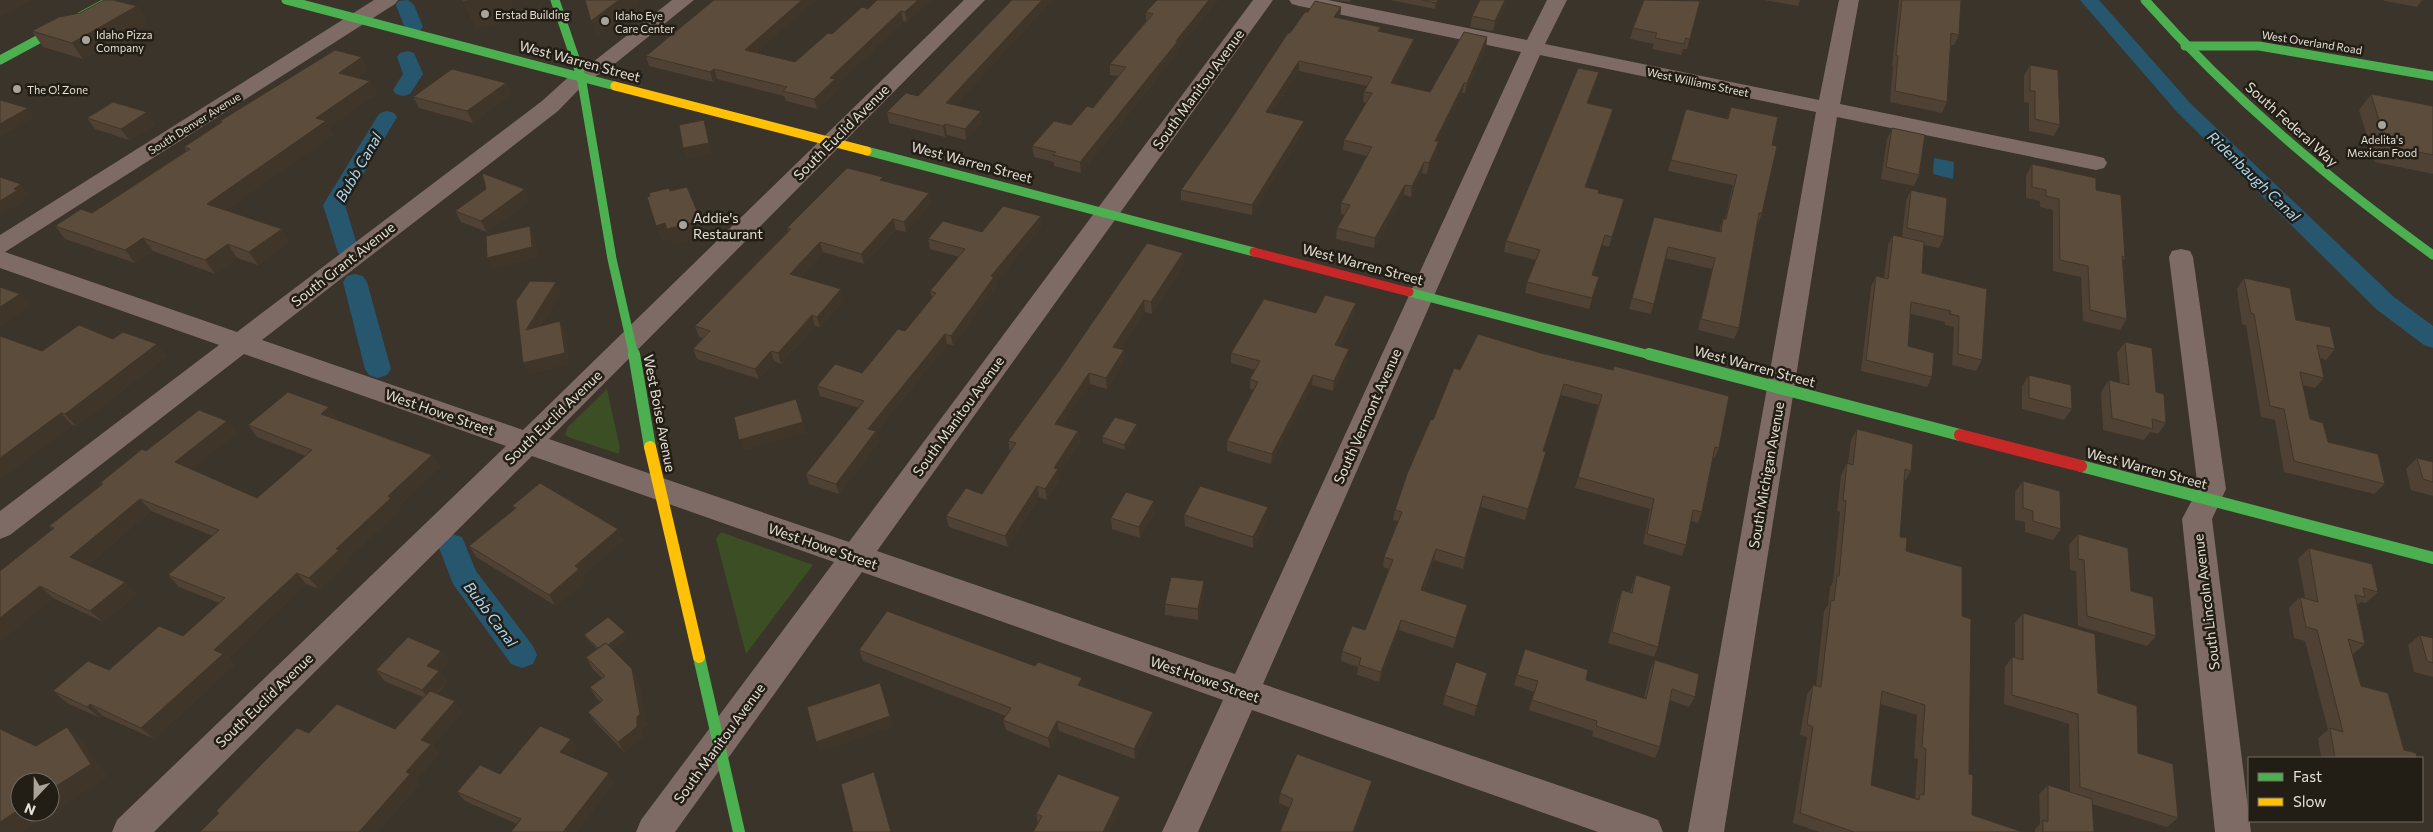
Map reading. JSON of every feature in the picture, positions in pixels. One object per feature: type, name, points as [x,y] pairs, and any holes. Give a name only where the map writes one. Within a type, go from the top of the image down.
[{"type":"street","points":[[0,60],[111,0]]},
{"type":"street","name":"West Warren Street","points":[[286,0],[2433,558]]},
{"type":"street","name":"South Denver Avenue","points":[[0,246],[388,0]]},
{"type":"street","name":"West Boise Avenue","points":[[555,0],[581,76],[612,259],[632,341],[646,430],[739,832]]},
{"type":"street","name":"South Grant Avenue","points":[[0,528],[550,106],[581,76],[600,66],[684,0]]},
{"type":"street","name":"South Euclid Avenue","points":[[130,832],[632,341],[975,0]]},
{"type":"street","name":"South Manitou Avenue","points":[[654,832],[1263,0]]},
{"type":"street","name":"West Williams Street","points":[[1299,0],[2096,164]]},
{"type":"street","name":"South Vermont Avenue","points":[[1180,832],[1556,0]]},
{"type":"street","name":"South Michigan Avenue","points":[[1706,832],[1828,108],[1849,0]]},
{"type":"street","name":"South Federal Way","points":[[2145,0],[2185,46],[2242,101],[2336,183],[2433,255]]},
{"type":"street","name":"West Overland Road","points":[[2185,46],[2226,45],[2269,48],[2433,76]]},
{"type":"street","name":"South Lincoln Avenue","points":[[2181,257],[2212,489],[2197,519],[2233,832]]},
{"type":"street","name":"West Howe Street","points":[[0,259],[1645,832]]},
{"type":"green space","points":[[607,389],[620,449],[619,454],[568,437],[565,434],[568,427]]},
{"type":"green space","points":[[721,532],[813,565],[746,654],[716,539]]},
{"type":"water","points":[[1934,158],[1954,162],[1953,179],[1933,174]]},
{"type":"building","points":[[104,0],[113,0],[137,6],[72,43],[32,31],[59,17],[80,13]]},
{"type":"building","points":[[585,0],[619,0],[591,21]]},
{"type":"building","points":[[714,0],[802,0],[745,50],[795,62],[828,33],[832,34],[862,7],[868,9],[877,0],[918,0],[905,12],[901,11],[830,78],[835,79],[814,99],[783,91],[787,87],[714,69],[710,72],[646,56]]},
{"type":"building","points":[[1012,0],[1042,0],[946,103],[981,111],[965,129],[945,124],[943,126],[887,112],[906,93],[918,96]]},
{"type":"building","points":[[1157,0],[1209,0],[1080,162],[1053,155],[1056,152],[1032,146],[1054,121],[1071,125],[1087,106],[1093,108],[1126,67],[1110,64],[1153,14],[1146,12]]},
{"type":"building","points":[[1422,0],[1438,0],[1436,3]]},
{"type":"building","points":[[1480,0],[1505,0],[1495,21],[1472,16]]},
{"type":"building","points":[[1644,0],[1700,1],[1690,39],[1686,38],[1684,44],[1655,38],[1657,33],[1633,28]]},
{"type":"building","points":[[1902,0],[1961,0],[1959,35],[1951,33],[1947,102],[1895,91],[1898,56],[1896,55]]},
{"type":"building","points":[[1315,1],[1341,7],[1334,17],[1381,27],[1378,31],[1414,39],[1391,83],[1430,92],[1464,32],[1487,37],[1467,83],[1464,83],[1435,141],[1439,141],[1429,163],[1424,162],[1412,186],[1405,185],[1375,238],[1337,228],[1350,205],[1341,203],[1372,147],[1344,140],[1372,93],[1364,92],[1372,77],[1299,61],[1266,112],[1304,121],[1252,205],[1181,190],[1288,33],[1290,33],[1305,12],[1308,12]]},
{"type":"building","points":[[335,50],[362,57],[339,73],[370,81],[316,118],[326,121],[207,204],[282,229],[249,252],[228,244],[205,260],[143,238],[125,250],[55,226],[81,209],[92,213],[190,149],[184,147],[222,122],[220,121]]},
{"type":"building","points":[[2030,65],[2058,70],[2060,125],[2035,119],[2035,91],[2030,91]]},
{"type":"building","points":[[1578,68],[1599,72],[1587,103],[1613,109],[1585,187],[1599,190],[1598,193],[1624,199],[1612,237],[1605,235],[1592,275],[1599,277],[1592,298],[1527,282],[1540,250],[1506,241]]},
{"type":"building","points":[[452,69],[506,83],[467,111],[413,97]]},
{"type":"building","points":[[2371,94],[2433,106],[2433,155],[2387,146]]},
{"type":"building","points":[[0,100],[28,108],[0,124]]},
{"type":"building","points":[[113,102],[147,112],[121,129],[87,118]]},
{"type":"building","points":[[1731,107],[1778,117],[1772,145],[1777,146],[1762,213],[1759,213],[1739,328],[1701,319],[1715,258],[1668,247],[1654,304],[1632,298],[1654,217],[1721,232],[1723,219],[1726,219],[1737,175],[1671,160],[1686,109],[1728,119]]},
{"type":"building","points":[[704,120],[709,143],[683,148],[679,125]]},
{"type":"building","points":[[1892,128],[1925,135],[1919,175],[1886,167]]},
{"type":"building","points":[[2032,164],[2096,178],[2096,190],[2121,195],[2125,257],[2122,256],[2127,319],[2090,310],[2088,266],[2060,260],[2059,199],[2046,196],[2046,190],[2032,187]]},
{"type":"building","points":[[847,168],[883,177],[880,180],[929,193],[904,222],[893,219],[861,254],[820,242],[790,274],[841,289],[817,317],[812,315],[778,353],[771,351],[755,369],[693,349],[710,331],[695,326],[791,229],[787,228]]},
{"type":"building","points":[[482,173],[525,189],[481,221],[455,211],[486,189]]},
{"type":"building","points":[[0,177],[21,184],[14,189],[18,190],[0,201]]},
{"type":"building","points":[[687,187],[700,218],[692,220],[693,223],[667,229],[665,223],[656,226],[647,197],[650,196],[649,193],[669,188],[670,191]]},
{"type":"building","points":[[1911,190],[1947,198],[1944,237],[1907,228]]},
{"type":"building","points":[[1003,206],[1041,216],[991,276],[994,277],[951,336],[945,334],[868,429],[876,431],[836,484],[806,474],[864,401],[817,386],[835,364],[862,373],[898,329],[905,331],[936,293],[930,291],[965,249],[928,239],[943,221],[982,232]]},
{"type":"building","points":[[530,226],[532,247],[487,258],[486,236]]},
{"type":"building","points":[[1893,235],[1924,242],[1922,273],[1987,289],[1982,360],[1958,354],[1959,316],[1950,314],[1951,311],[1911,302],[1908,346],[1934,353],[1932,377],[1866,360],[1876,276],[1888,279]]},
{"type":"building","points":[[1147,243],[1183,253],[1151,302],[1144,300],[1113,347],[1124,350],[1106,378],[1089,373],[1055,424],[1078,431],[1054,468],[1058,469],[1045,489],[1037,486],[1005,536],[946,516],[966,488],[982,494],[1016,443],[1008,441],[1059,371]]},
{"type":"building","points":[[2244,278],[2290,288],[2296,320],[2330,327],[2335,349],[2317,345],[2324,378],[2300,372],[2310,419],[2323,423],[2328,442],[2378,454],[2385,484],[2294,461],[2284,409],[2270,406],[2254,314],[2251,313]]},
{"type":"building","points":[[530,281],[556,282],[526,330],[560,321],[565,353],[523,363],[516,301]]},
{"type":"building","points":[[0,287],[20,294],[0,307]]},
{"type":"building","points":[[1325,295],[1356,303],[1335,345],[1349,349],[1334,381],[1313,375],[1272,454],[1227,441],[1258,382],[1250,379],[1260,361],[1231,353],[1264,299],[1316,313]]},
{"type":"building","points":[[79,325],[113,339],[123,332],[157,344],[65,414],[61,413],[0,458],[0,336],[42,351]]},
{"type":"building","points":[[1478,334],[1541,353],[1613,370],[1614,366],[1729,396],[1719,448],[1715,447],[1702,512],[1693,510],[1686,545],[1647,534],[1654,499],[1578,477],[1602,395],[1564,384],[1543,451],[1546,452],[1528,509],[1483,496],[1465,558],[1436,549],[1421,590],[1467,605],[1456,638],[1401,620],[1381,672],[1359,665],[1361,658],[1342,651],[1352,626],[1365,630],[1393,560],[1384,557],[1402,512],[1395,510],[1407,474],[1431,419],[1433,420],[1454,368],[1460,370]]},
{"type":"building","points":[[2125,342],[2152,348],[2156,392],[2164,394],[2166,423],[2152,419],[2153,429],[2112,418],[2109,380],[2129,385]]},
{"type":"building","points":[[2029,375],[2071,385],[2072,409],[2029,398]]},
{"type":"building","points":[[288,392],[329,407],[321,414],[432,455],[388,496],[391,498],[336,549],[339,550],[309,578],[297,573],[214,650],[223,654],[141,728],[90,704],[87,707],[53,691],[88,661],[109,670],[159,626],[183,636],[225,598],[168,575],[219,530],[140,499],[70,557],[125,582],[90,611],[40,586],[0,618],[0,571],[54,528],[49,526],[103,484],[100,483],[142,449],[146,451],[199,410],[227,421],[175,462],[257,498],[312,450],[248,425]]},
{"type":"building","points":[[796,399],[803,422],[739,440],[734,417]]},
{"type":"building","points":[[1115,417],[1137,424],[1124,445],[1102,437]]},
{"type":"building","points":[[1857,429],[1913,444],[1911,471],[1905,469],[1900,537],[1907,538],[1906,551],[1962,567],[1962,616],[1971,619],[1969,774],[1973,775],[1972,815],[2023,832],[1854,832],[1800,813],[1813,727],[1807,724],[1813,685],[1821,687],[1831,600],[1834,601],[1837,576],[1839,576],[1846,501],[1843,500],[1847,463],[1853,465]],"holes":[[[1882,691],[1925,705],[1922,747],[1926,749],[1924,795],[1920,794],[1919,800],[1871,785]]]},
{"type":"building","points":[[2417,458],[2433,462],[2433,482],[2423,479]]},
{"type":"building","points":[[2023,481],[2060,491],[2061,529],[2033,521],[2033,511],[2023,508]]},
{"type":"building","points":[[540,483],[618,529],[575,566],[579,569],[549,595],[469,546],[516,508],[512,506]]},
{"type":"building","points":[[1200,486],[1268,507],[1253,537],[1184,515]]},
{"type":"building","points":[[1126,492],[1154,501],[1139,527],[1111,518]]},
{"type":"building","points":[[2078,534],[2128,548],[2131,591],[2153,597],[2156,636],[2087,616],[2084,560],[2078,559]]},
{"type":"building","points":[[2309,548],[2372,564],[2378,592],[2363,588],[2365,597],[2355,595],[2365,644],[2348,639],[2361,686],[2388,693],[2404,750],[2416,753],[2417,757],[2335,757],[2330,728],[2343,732],[2317,630],[2306,627],[2300,597],[2318,602]]},
{"type":"building","points":[[1636,575],[1671,586],[1658,647],[1612,632],[1622,590],[1632,593]]},
{"type":"building","points":[[1171,577],[1204,581],[1198,609],[1165,604]]},
{"type":"building","points":[[887,611],[1035,666],[1038,662],[1082,678],[1078,685],[1153,712],[1134,749],[1057,721],[1048,738],[1003,720],[1011,708],[859,650]]},
{"type":"building","points":[[2023,613],[2095,634],[2098,693],[2137,706],[2138,753],[2173,764],[2178,818],[2080,787],[2078,714],[2012,695],[2012,657],[2023,660]]},
{"type":"building","points":[[608,617],[625,632],[608,645],[606,643],[598,648],[584,635]]},
{"type":"building","points":[[2420,635],[2433,638],[2433,663],[2427,661]]},
{"type":"building","points":[[408,637],[441,651],[427,666],[439,671],[422,690],[376,670]]},
{"type":"building","points":[[606,643],[632,669],[640,714],[637,717],[637,727],[618,742],[588,712],[603,700],[590,687],[605,676],[586,657]]},
{"type":"building","points":[[1525,649],[1588,670],[1586,680],[1646,699],[1655,660],[1699,674],[1695,697],[1672,689],[1660,747],[1596,726],[1597,721],[1532,700],[1538,681],[1517,675]]},
{"type":"building","points":[[1456,662],[1487,673],[1477,706],[1445,695]]},
{"type":"building","points":[[880,683],[890,716],[816,742],[807,707]]},
{"type":"building","points":[[430,691],[455,701],[421,740],[431,744],[406,772],[410,774],[359,832],[200,832],[219,813],[216,811],[297,728],[309,733],[337,704],[395,729]]},
{"type":"building","points":[[540,726],[571,739],[560,752],[609,773],[563,832],[511,832],[521,819],[457,792],[480,765],[500,774]]},
{"type":"building","points":[[67,727],[91,764],[60,784],[60,772],[10,772],[10,816],[0,822],[0,729],[36,746]]},
{"type":"building","points":[[1297,754],[1372,781],[1353,832],[1280,832],[1293,799],[1280,793]]},
{"type":"building","points":[[874,772],[891,832],[853,832],[841,784]]},
{"type":"building","points":[[1058,774],[1120,797],[1103,832],[1033,832],[1042,816],[1036,814]]},
{"type":"building","points":[[2048,785],[2092,799],[2094,832],[2043,832],[2043,820],[2048,822]]},
{"type":"waterway","name":"Ridenbaugh Canal","points":[[2089,0],[2184,108],[2385,303],[2433,339]]},
{"type":"waterway","name":"Bubb Canal","points":[[405,5],[413,27]]},
{"type":"waterway","name":"Bubb Canal","points":[[403,90],[413,74],[407,57]]},
{"type":"waterway","name":"Bubb Canal","points":[[346,248],[334,205],[387,117]]},
{"type":"waterway","name":"Bubb Canal","points":[[355,282],[378,369]]},
{"type":"waterway","name":"Bubb Canal","points":[[452,545],[463,576],[522,655]]},
{"type":"traffic: fast","points":[[0,60],[111,0]]},
{"type":"traffic: fast","points":[[286,0],[615,86]]},
{"type":"traffic: fast","points":[[555,0],[581,76],[612,259],[632,341],[650,447]]},
{"type":"traffic: fast","points":[[2145,0],[2216,76],[2267,124],[2358,200],[2433,255]]},
{"type":"traffic: fast","points":[[2185,46],[2259,46],[2433,76]]},
{"type":"traffic: fast","points":[[867,151],[1254,252]]},
{"type":"traffic: fast","points":[[1409,292],[1960,435]]},
{"type":"traffic: fast","points":[[2081,466],[2433,558]]},
{"type":"traffic: fast","points":[[699,657],[739,832]]},
{"type":"traffic: slow","points":[[615,86],[867,151]]},
{"type":"traffic: slow","points":[[650,447],[699,657]]},
{"type":"traffic: jam","points":[[1254,252],[1409,292]]},
{"type":"traffic: jam","points":[[1960,435],[2081,466]]},
{"type":"place","name":"Erstad Building","points":[[485,14]]},
{"type":"place","name":"Idaho Eye Care Center","points":[[605,21]]},
{"type":"place","name":"Idaho Pizza Company","points":[[86,40]]},
{"type":"place","name":"The O! Zone","points":[[17,89]]},
{"type":"place","name":"Adelita's Mexican Food","points":[[2382,125]]},
{"type":"place","name":"Addie's Restaurant","points":[[683,225]]}]
